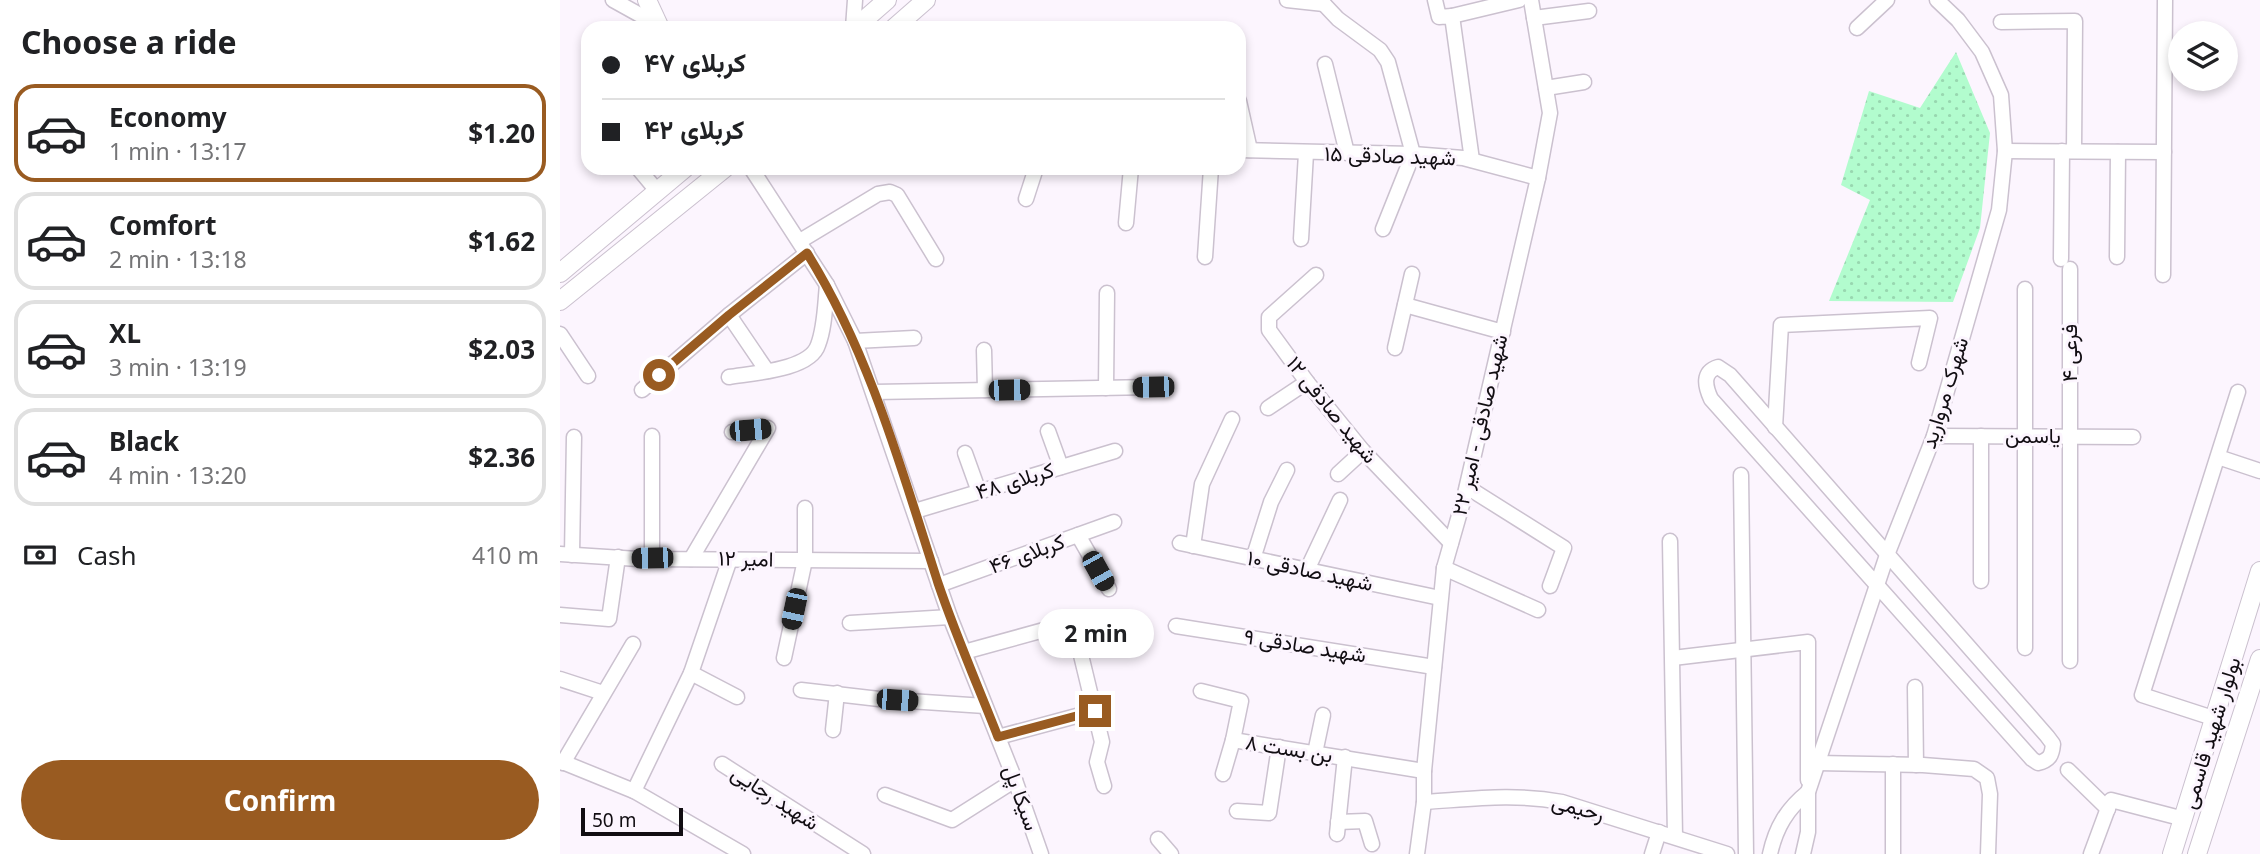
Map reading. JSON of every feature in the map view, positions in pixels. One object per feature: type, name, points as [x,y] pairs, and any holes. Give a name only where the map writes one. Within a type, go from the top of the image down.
[{"type":"main road","points":[[647,0],[657,21]]},
{"type":"main road","points":[[862,21],[887,0]]},
{"type":"main road","points":[[902,21],[926,0]]},
{"type":"main road","points":[[560,273],[677,175]]},
{"type":"main road","points":[[560,301],[715,175]]},
{"type":"main road","name":"بولوار شهید قاسمی","points":[[2174,851],[2260,571]]},
{"type":"main road","name":"بولوار شهید قاسمی","points":[[2197,854],[2254,697],[2260,659]]},
{"type":"main road","points":[[2174,851],[2197,854]]},
{"type":"street","points":[[613,0],[650,21]]},
{"type":"street","points":[[854,21],[855,0]]},
{"type":"street","points":[[1287,0],[1322,2],[1338,19],[1381,50],[1388,62],[1413,154],[1383,229]]},
{"type":"street","points":[[1435,0],[1439,18],[1519,0]]},
{"type":"street","name":"شهید صادقی - امیر ۲۲","points":[[1417,854],[1444,568],[1467,487],[1538,178],[1550,113],[1531,0]]},
{"type":"street","points":[[1857,28],[1887,0]]},
{"type":"street","name":"شهرک مروارید","points":[[1802,854],[1808,832],[1808,792],[1887,555],[1934,436],[1999,210],[2005,151],[2001,95],[1982,51],[1958,20],[1937,0]]},
{"type":"street","points":[[2163,275],[2165,0]]},
{"type":"street","points":[[1534,18],[1589,11]]},
{"type":"street","points":[[1452,16],[1472,160]]},
{"type":"street","name":"فرعی ۴","points":[[2001,22],[2075,21],[2065,264],[2070,437],[2070,661]]},
{"type":"street","points":[[1325,64],[1347,153]]},
{"type":"street","points":[[1546,88],[1584,82]]},
{"type":"street","name":"شهید صادقی ۱۵","points":[[1246,150],[1413,154],[1472,160],[1538,178]]},
{"type":"street","points":[[2005,151],[2164,152]]},
{"type":"street","points":[[2117,257],[2118,152]]},
{"type":"street","points":[[1301,239],[1306,153]]},
{"type":"street","points":[[644,175],[658,192]]},
{"type":"street","name":"سیکا پل","points":[[756,175],[827,285],[855,341],[950,617],[1015,780],[1041,854]]},
{"type":"street","points":[[1026,199],[1034,175]]},
{"type":"street","points":[[1125,223],[1130,175]]},
{"type":"street","points":[[1205,257],[1211,175]]},
{"type":"street","points":[[642,390],[804,247],[878,194],[890,192],[897,195],[936,259]]},
{"type":"street","points":[[1395,348],[1412,274]]},
{"type":"street","name":"شهید صادقی ۱۲","points":[[1316,275],[1269,317],[1269,330],[1363,451],[1451,542]]},
{"type":"street","points":[[729,377],[802,363],[814,354],[819,344],[827,285]]},
{"type":"street","points":[[2025,289],[2025,648]]},
{"type":"street","points":[[1106,388],[1107,293]]},
{"type":"street","points":[[1405,305],[1503,331]]},
{"type":"street","points":[[729,315],[767,371]]},
{"type":"street","points":[[1775,427],[1781,325],[1930,318],[1919,363]]},
{"type":"street","points":[[560,334],[588,376]]},
{"type":"street","points":[[855,341],[914,338]]},
{"type":"street","points":[[984,349],[985,390]]},
{"type":"street","points":[[1718,367],[1730,375],[1887,555],[2053,744],[2052,755],[2047,761],[2038,763],[2032,759],[1711,399],[1705,386],[1711,369],[1718,367]]},
{"type":"street","points":[[1268,408],[1307,382]]},
{"type":"street","points":[[874,392],[1153,387]]},
{"type":"street","points":[[2216,719],[2142,695],[2238,392]]},
{"type":"street","name":"شهید صادقی ۱۰","points":[[1232,419],[1202,484],[1186,545],[1440,598]]},
{"type":"street","points":[[691,559],[768,428],[732,432]]},
{"type":"street","points":[[1048,431],[1060,467]]},
{"type":"street","points":[[652,436],[652,558]]},
{"type":"street","name":"یاسمن","points":[[1934,436],[2133,437]]},
{"type":"street","points":[[1981,436],[1981,582]]},
{"type":"street","points":[[566,554],[574,437]]},
{"type":"street","name":"کربلای ۴۸","points":[[915,511],[1115,451]]},
{"type":"street","points":[[1338,474],[1363,451]]},
{"type":"street","points":[[965,453],[979,492]]},
{"type":"street","points":[[2218,457],[2260,471]]},
{"type":"street","points":[[1254,559],[1271,502],[1287,470]]},
{"type":"street","points":[[1741,475],[1746,854]]},
{"type":"street","points":[[1467,487],[1564,548],[1550,586]]},
{"type":"street","points":[[1307,570],[1340,500]]},
{"type":"street","points":[[783,657],[805,560],[805,508]]},
{"type":"street","name":"کربلای ۴۶","points":[[939,585],[1114,522]]},
{"type":"street","points":[[1078,535],[1108,589]]},
{"type":"street","points":[[1671,541],[1675,837]]},
{"type":"street","name":"امير ۱۲","points":[[566,554],[691,559],[931,561]]},
{"type":"street","points":[[560,615],[610,619],[618,557]]},
{"type":"street","points":[[635,791],[691,673],[730,559]]},
{"type":"street","points":[[1444,568],[1538,610]]},
{"type":"street","points":[[850,623],[950,617]]},
{"type":"street","points":[[964,652],[1073,622],[1102,742],[1097,762],[1104,786]]},
{"type":"street","name":"شهید صادقی ۹","points":[[1176,626],[1434,667]]},
{"type":"street","points":[[1673,658],[1808,642],[1808,792]]},
{"type":"street","points":[[633,644],[561,762],[635,791],[724,848],[743,854]]},
{"type":"street","points":[[691,673],[737,697]]},
{"type":"street","points":[[560,679],[603,693]]},
{"type":"street","points":[[1915,687],[1916,765]]},
{"type":"street","points":[[801,690],[837,692],[879,699],[985,706]]},
{"type":"street","name":"بن بست ۸","points":[[1201,691],[1241,701],[1233,740],[1424,771]]},
{"type":"street","points":[[833,730],[837,692]]},
{"type":"street","points":[[998,737],[1095,711]]},
{"type":"street","points":[[1315,753],[1322,715]]},
{"type":"street","points":[[1223,774],[1233,740]]},
{"type":"street","points":[[1237,811],[1269,813],[1279,747]]},
{"type":"street","points":[[1345,757],[1338,828],[1365,821],[1372,844]]},
{"type":"street","points":[[1817,763],[1974,769],[1987,778],[1990,794],[1988,854]]},
{"type":"street","name":"شهید رجایی","points":[[722,764],[863,854]]},
{"type":"street","points":[[1893,764],[1893,854]]},
{"type":"street","points":[[2068,769],[2110,805],[2184,819]]},
{"type":"street","points":[[885,795],[952,820],[1015,780]]},
{"type":"street","name":"شهرک مروارید","points":[[1770,854],[1781,818],[1808,792]]},
{"type":"street","name":"رحیمی","points":[[1424,802],[1518,796],[1540,798],[1562,802],[1727,854]]},
{"type":"street","points":[[2091,854],[2110,805]]},
{"type":"street","points":[[1653,854],[1659,832]]},
{"type":"street","points":[[1158,839],[1171,854]]},
{"type":"green space","points":[[1956,52],[1990,133],[1980,228],[1953,302],[1829,301],[1870,200],[1841,185],[1869,91],[1920,108]]},
{"type":"route","points":[[659,375],[807,253],[827,285],[855,341],[950,617],[998,737],[1095,711]]}]
